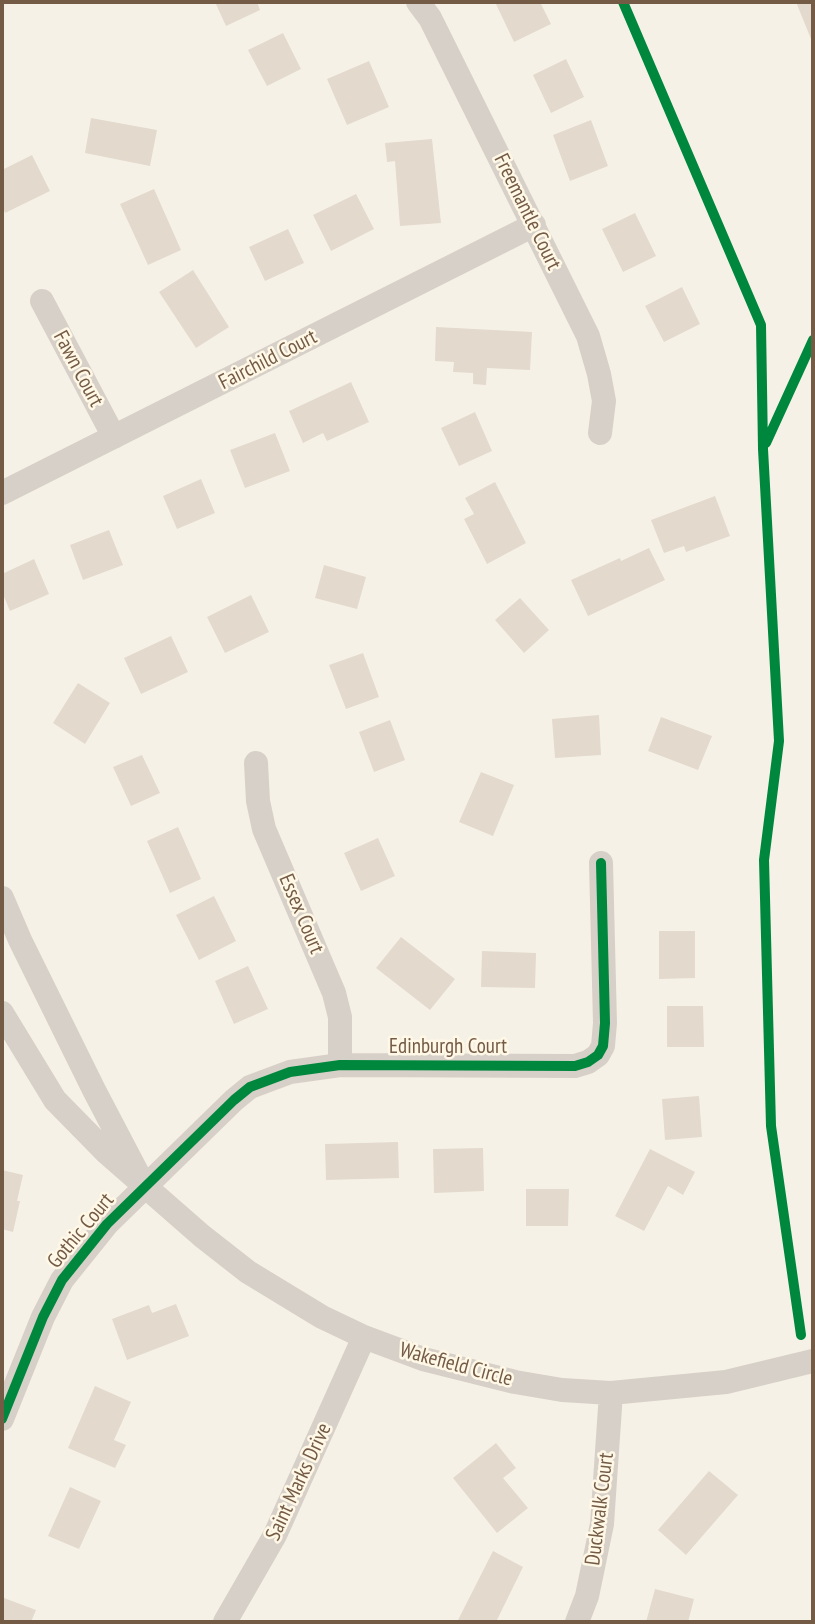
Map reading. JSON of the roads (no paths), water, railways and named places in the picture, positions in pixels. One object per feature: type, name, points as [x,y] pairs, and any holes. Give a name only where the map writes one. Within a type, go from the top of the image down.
[{"type":"street","name":"Freemantle Court","points":[[418,2],[430,18],[588,336],[604,401],[600,433]]},
{"type":"street","name":"Fairchild Court","points":[[2,493],[534,225]]},
{"type":"street","name":"Fawn Court","points":[[42,301],[114,437]]},
{"type":"street","name":"Essex Court","points":[[256,763],[258,801],[264,829],[334,993],[340,1017],[340,1065]]},
{"type":"street","name":"Edinburgh Court","points":[[145,1187],[250,1087],[290,1072],[340,1065],[575,1066],[598,1055],[603,1046],[606,1023],[601,863]]},
{"type":"street","name":"Wakefield Circle","points":[[2,898],[11,944],[145,1187]]},
{"type":"street","name":"Wakefield Circle","points":[[2,1013],[55,1100],[77,1125],[145,1187],[248,1272],[322,1317],[364,1338],[423,1359],[474,1373],[562,1390],[611,1393],[726,1382],[813,1361]]},
{"type":"street","name":"Gothic Court","points":[[2,1419],[43,1317],[62,1280],[107,1224],[145,1187]]},
{"type":"street","name":"Saint Marks Drive","points":[[225,1622],[275,1535],[364,1338]]},
{"type":"street","name":"Duckwalk Court","points":[[576,1622],[587,1597],[602,1524],[611,1393]]}]
